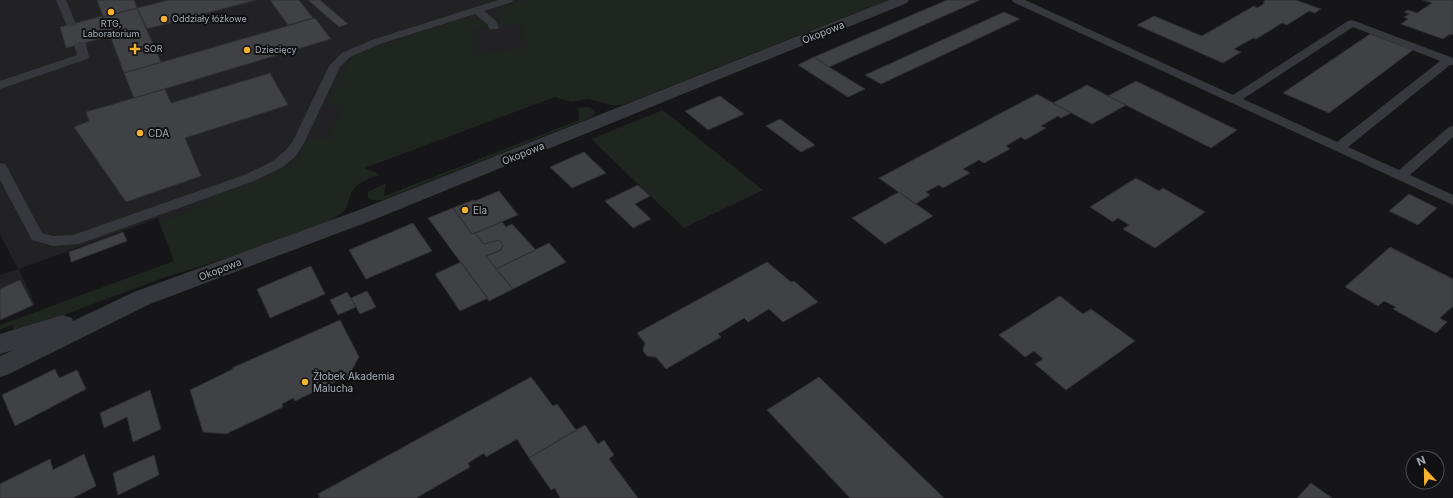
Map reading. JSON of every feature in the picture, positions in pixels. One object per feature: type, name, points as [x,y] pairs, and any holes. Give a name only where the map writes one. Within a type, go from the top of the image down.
[{"type":"street","name":"Okopowa","points":[[0,344],[141,299],[366,215],[902,0]]},
{"type":"street","name":"Okopowa","points":[[0,367],[141,299]]},
{"type":"lane","points":[[61,0],[72,24]]},
{"type":"lane","points":[[0,167],[37,236],[53,241],[74,240],[249,178],[278,164],[291,153],[299,141],[336,66],[346,55],[376,42],[508,0]]},
{"type":"lane","points":[[1017,0],[1453,200]]},
{"type":"lane","points":[[476,10],[494,26]]},
{"type":"lane","points":[[1235,99],[1352,23],[1451,61]]},
{"type":"lane","points":[[0,85],[83,57],[80,44]]},
{"type":"lane","points":[[1339,147],[1451,61]]},
{"type":"lane","points":[[1401,176],[1453,130]]},
{"type":"shaded area","points":[[0,0],[776,0],[159,222],[158,218],[19,269],[35,305],[0,321],[0,275],[18,269],[0,234]]},
{"type":"shaded area","points":[[521,0],[888,0],[623,105],[611,105],[588,99],[571,102],[555,97],[365,168],[380,175],[365,180],[358,185],[352,191],[344,211],[330,221],[268,245],[160,279],[13,334],[13,325],[0,330],[0,325],[174,261],[159,222],[213,202],[211,197],[268,177],[288,165],[297,157],[309,139],[328,138],[344,106],[326,106],[351,58],[362,52],[458,20],[471,19],[479,20],[488,27],[473,29],[474,54],[526,48],[523,23],[501,26],[496,14],[500,8]]},
{"type":"shaded area","points":[[578,108],[591,108],[595,112],[592,117],[383,200],[372,200],[368,197],[368,192],[386,183],[384,196],[579,120]]},
{"type":"shaded area","points":[[663,110],[763,190],[684,228],[591,139]]},
{"type":"building","name":"RTG, Laboratorium","points":[[97,0],[134,0],[137,8],[103,17]]},
{"type":"building","name":"Oddziały łóżkowe","points":[[169,0],[256,0],[147,29],[137,8]]},
{"type":"building","points":[[270,0],[299,0],[313,18],[288,25]]},
{"type":"building","points":[[308,0],[320,0],[348,24],[339,27]]},
{"type":"building","points":[[947,0],[980,0],[829,67],[814,57]]},
{"type":"building","points":[[1266,0],[1296,0],[1321,9],[1315,13],[1309,11],[1287,25],[1282,23],[1256,39],[1253,38],[1234,49],[1241,52],[1223,63],[1137,25],[1154,16],[1202,36],[1254,6],[1257,8],[1265,3],[1263,2]]},
{"type":"building","points":[[1423,0],[1453,0],[1453,35],[1450,34],[1443,39],[1401,24],[1408,19],[1404,17],[1410,14],[1404,12],[1408,10],[1417,13],[1432,3]]},
{"type":"building","name":"SOR","points":[[137,8],[161,62],[124,73],[103,17]]},
{"type":"building","points":[[1004,12],[1020,19],[881,84],[865,75]]},
{"type":"building","points":[[103,16],[110,36],[66,48],[60,27]]},
{"type":"building","name":"Dziecięcy","points":[[315,18],[331,39],[134,98],[124,73]]},
{"type":"building","points":[[1370,34],[1413,50],[1329,113],[1283,93]]},
{"type":"building","points":[[814,57],[865,89],[848,97],[798,65]]},
{"type":"building","name":"CDA","points":[[270,73],[288,105],[185,138],[201,176],[126,202],[74,127],[89,121],[86,112],[165,89],[171,103]]},
{"type":"building","points":[[1136,81],[1237,130],[1211,148],[1108,96]]},
{"type":"building","points":[[1087,85],[1126,105],[1092,124],[1053,103]]},
{"type":"building","points":[[1037,94],[1071,113],[1061,118],[1058,116],[1041,126],[1046,128],[1025,140],[1021,137],[1006,146],[1010,149],[984,163],[979,160],[963,169],[970,173],[943,188],[939,185],[926,192],[930,195],[915,204],[879,178]]},
{"type":"building","points":[[720,96],[744,114],[708,130],[685,111]]},
{"type":"building","points":[[780,119],[815,145],[801,152],[766,126]]},
{"type":"building","points":[[584,152],[606,173],[572,188],[550,167]]},
{"type":"building","points":[[1136,178],[1159,191],[1163,188],[1205,212],[1155,248],[1123,229],[1129,225],[1118,218],[1113,222],[1090,207]]},
{"type":"building","points":[[638,185],[650,196],[635,204],[651,219],[633,228],[605,201]]},
{"type":"building","points":[[499,191],[518,215],[472,234],[453,208]]},
{"type":"building","points":[[899,192],[933,216],[885,244],[852,218]]},
{"type":"building","points":[[1409,194],[1437,208],[1418,225],[1389,211]]},
{"type":"building","points":[[453,208],[472,234],[475,233],[484,244],[499,240],[503,245],[501,250],[486,256],[513,289],[489,301],[428,218]]},
{"type":"building","points":[[502,222],[506,227],[512,224],[536,250],[496,269],[486,256],[501,250],[503,245],[499,240],[484,244],[475,233]]},
{"type":"building","points":[[413,223],[432,251],[366,279],[349,250]]},
{"type":"building","points":[[123,232],[127,241],[71,262],[69,252]]},
{"type":"building","points":[[549,243],[566,262],[513,289],[496,269]]},
{"type":"building","points":[[1390,247],[1453,279],[1453,306],[1440,318],[1447,322],[1436,333],[1393,309],[1396,307],[1384,301],[1378,306],[1345,287]]},
{"type":"building","points":[[461,262],[488,298],[460,311],[435,274]]},
{"type":"building","points":[[767,262],[791,282],[794,281],[818,302],[783,322],[769,309],[748,322],[744,318],[718,334],[721,337],[666,369],[656,357],[647,356],[643,351],[645,343],[637,333]]},
{"type":"building","points":[[311,266],[325,294],[270,318],[257,289]]},
{"type":"building","points":[[20,280],[33,305],[0,320],[0,289]]},
{"type":"building","points":[[367,291],[376,307],[360,314],[351,298]]},
{"type":"building","points":[[347,292],[356,307],[338,315],[330,300]]},
{"type":"building","points":[[1060,296],[1083,314],[1091,309],[1135,341],[1066,390],[1035,364],[1043,359],[1034,351],[1025,357],[999,335]]},
{"type":"building","points":[[340,320],[359,357],[349,375],[295,401],[293,398],[282,404],[283,407],[226,434],[203,432],[190,390],[233,369],[232,368]]},
{"type":"building","points":[[55,369],[59,378],[77,370],[86,389],[15,426],[2,395]]},
{"type":"building","points":[[531,377],[553,406],[557,404],[576,430],[529,458],[517,439],[486,457],[484,453],[468,463],[470,467],[416,498],[318,498],[320,497],[318,494]]},
{"type":"building","points":[[819,377],[944,498],[850,498],[767,410]]},
{"type":"building","points":[[150,390],[161,429],[133,442],[127,417],[104,428],[100,413]]},
{"type":"building","points":[[585,425],[598,444],[604,440],[614,455],[609,459],[638,498],[560,498],[555,488],[551,490],[529,458]]},
{"type":"building","points":[[84,454],[96,486],[73,498],[0,498],[0,484],[50,459],[53,470]]},
{"type":"building","points":[[154,455],[159,475],[118,495],[113,473]]},
{"type":"building","points":[[1311,483],[1332,498],[1297,498]]},
{"type":"place","name":"RTG, Laboratorium","points":[[111,12]]},
{"type":"place","name":"Oddziały łóżkowe","points":[[164,19]]},
{"type":"place","name":"SOR","points":[[135,49]]},
{"type":"place","name":"Dziecięcy","points":[[247,50]]},
{"type":"place","name":"CDA","points":[[140,133]]},
{"type":"place","name":"Ela","points":[[465,210]]},
{"type":"place","name":"Żłobek Akademia Malucha","points":[[305,382]]}]
